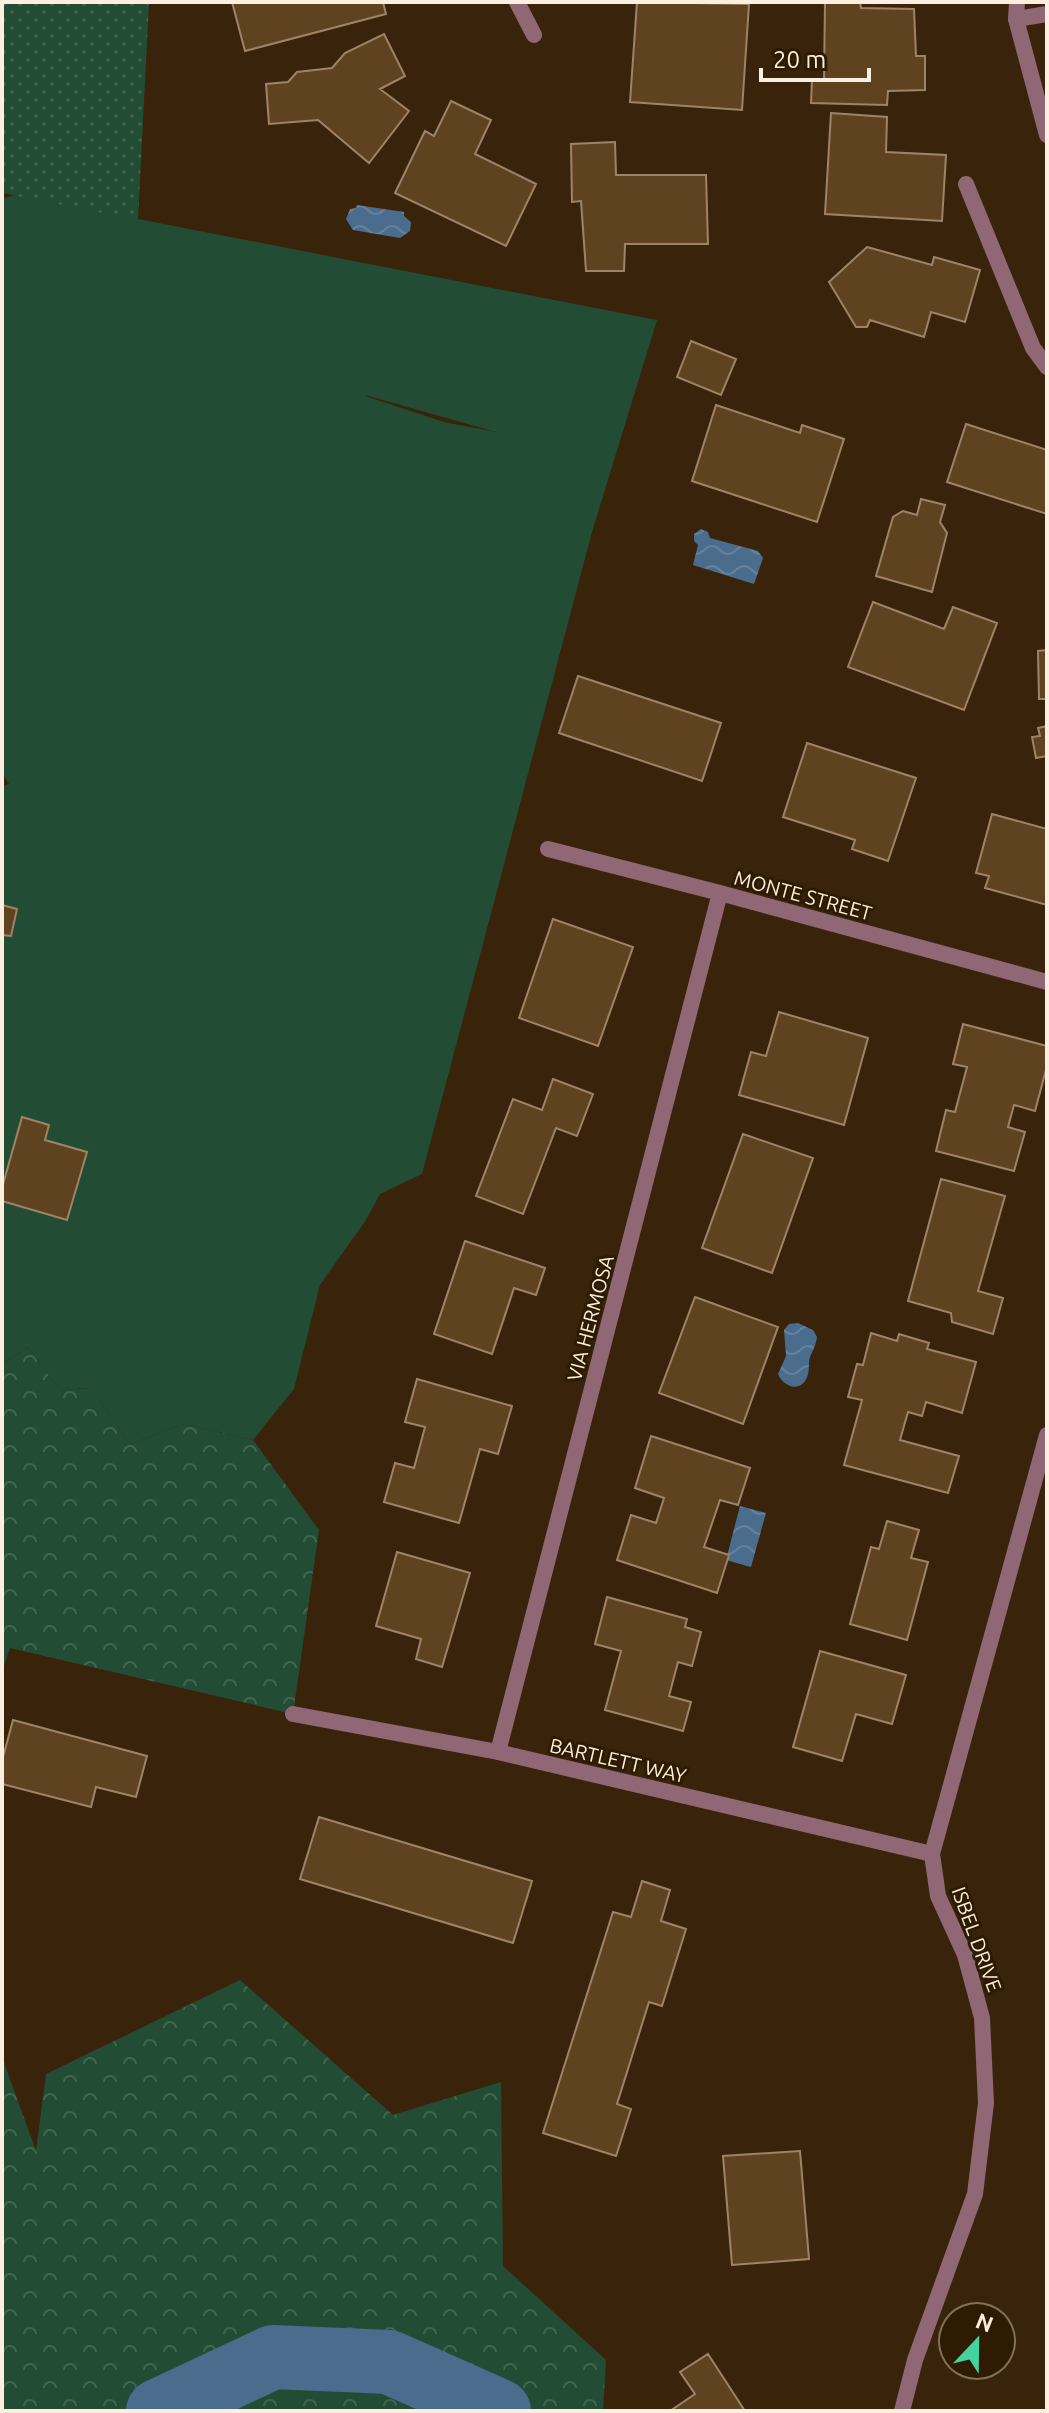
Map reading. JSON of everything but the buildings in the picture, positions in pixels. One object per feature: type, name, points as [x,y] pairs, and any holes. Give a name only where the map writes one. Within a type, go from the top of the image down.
[{"type":"street","points":[[517,2],[534,35]]},
{"type":"street","points":[[1047,14],[1017,10],[1047,135]]},
{"type":"street","points":[[966,184],[1033,348],[1047,367]]},
{"type":"street","name":"MONTE STREET","points":[[548,849],[1047,982]]},
{"type":"street","name":"VIA HERMOSA","points":[[498,1752],[720,893]]},
{"type":"street","name":"ISBEL DRIVE","points":[[902,2411],[915,2360],[975,2194],[986,2103],[982,2018],[965,1955],[938,1896],[932,1854],[1047,1435]]},
{"type":"street","name":"BARTLETT WAY","points":[[293,1714],[498,1752],[932,1854]]},
{"type":"green space","points":[[2,2],[149,2],[138,220],[2,193]]},
{"type":"green space","points":[[15,195],[657,320],[592,532],[422,1174],[380,1194],[366,1220],[320,1285],[294,1389],[253,1440],[184,1424],[130,1444],[91,1388],[60,1390],[28,1347],[2,1364],[2,786],[9,784],[2,773],[2,199]],"holes":[[[365,395],[496,432],[444,422]]]},
{"type":"green space","points":[[28,1347],[60,1390],[91,1388],[130,1444],[184,1424],[253,1440],[319,1530],[293,1714],[10,1648],[2,1671],[2,1364]]},
{"type":"green space","points":[[240,1980],[393,2115],[501,2082],[503,2266],[606,2360],[603,2411],[2,2411],[2,2057],[36,2151],[46,2074]]},
{"type":"water","points":[[357,205],[404,212],[411,222],[410,231],[400,238],[353,230],[346,219],[350,209]]},
{"type":"water","points":[[701,529],[708,532],[710,538],[758,551],[763,558],[754,584],[693,565],[698,545],[694,534]]},
{"type":"water","points":[[798,1323],[813,1330],[817,1337],[807,1377],[797,1387],[788,1385],[778,1374],[786,1356],[784,1330],[789,1324]]},
{"type":"water","points":[[740,1506],[766,1513],[751,1567],[726,1560]]},
{"type":"waterway","points":[[158,2411],[273,2357],[389,2362],[499,2411]]}]
